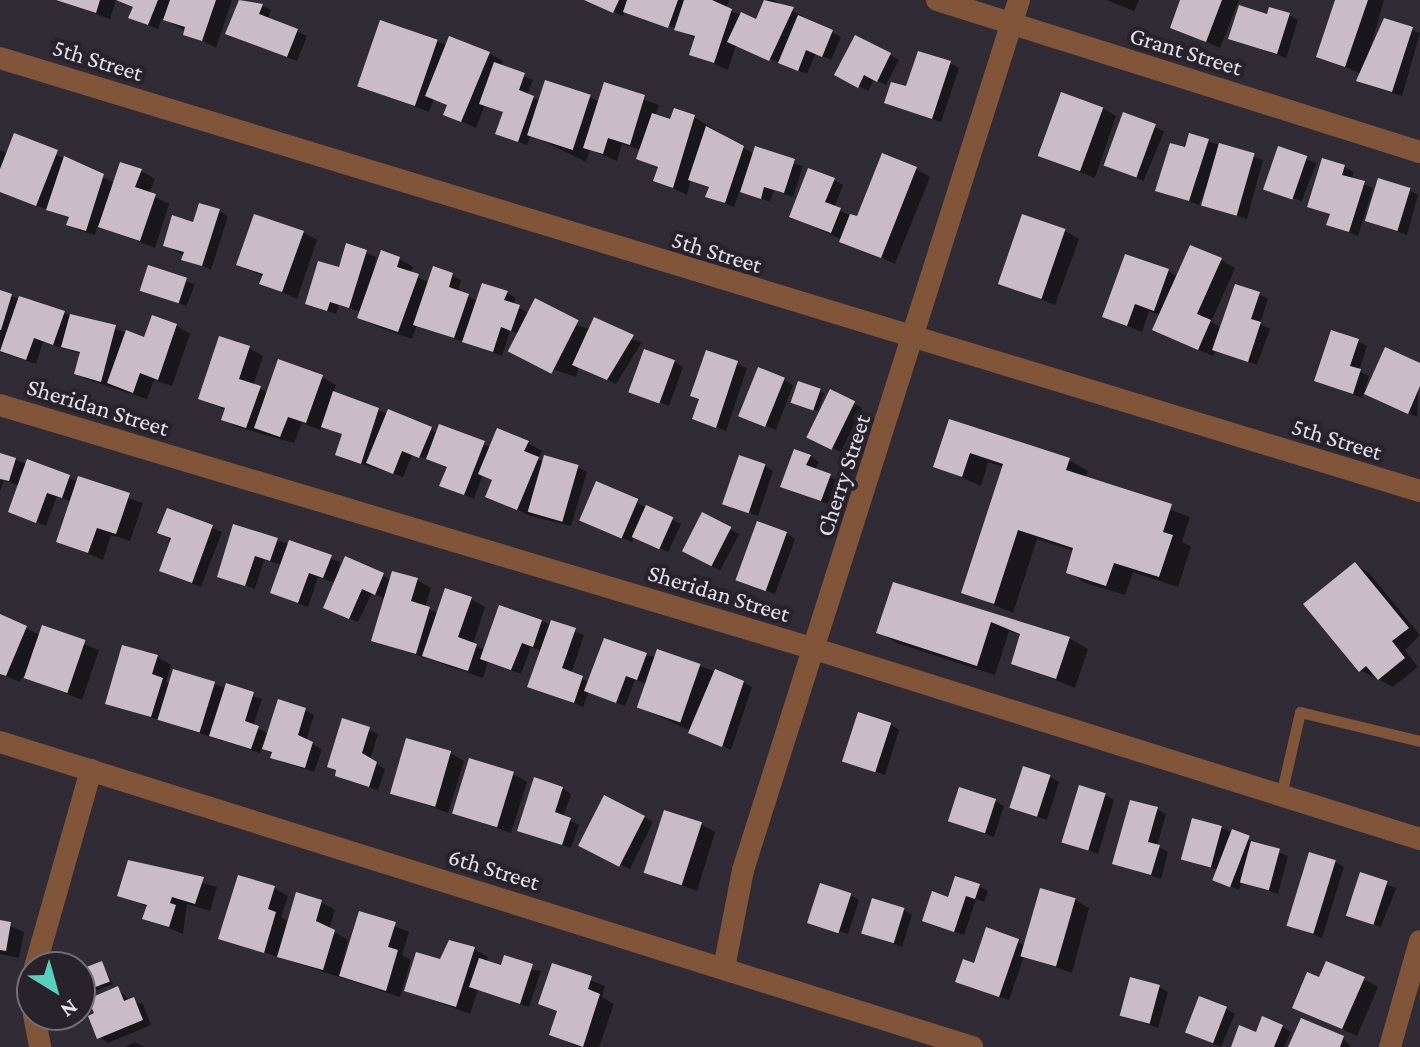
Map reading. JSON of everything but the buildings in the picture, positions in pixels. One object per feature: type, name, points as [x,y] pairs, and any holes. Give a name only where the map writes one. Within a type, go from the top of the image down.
[{"type":"street","name":"Grant Street","points":[[937,0],[1420,152]]},
{"type":"street","name":"Cherry Street","points":[[724,968],[743,870],[1019,0]]},
{"type":"street","name":"5th Street","points":[[0,58],[913,341],[1420,491]]},
{"type":"street","name":"Sheridan Street","points":[[0,405],[815,649],[1420,839]]},
{"type":"street","name":"6th Street","points":[[0,742],[972,1047]]},
{"type":"street","points":[[40,951],[91,770]]},
{"type":"street","points":[[1390,1047],[1420,941]]},
{"type":"lane","points":[[1281,795],[1300,712],[1420,741]]}]
